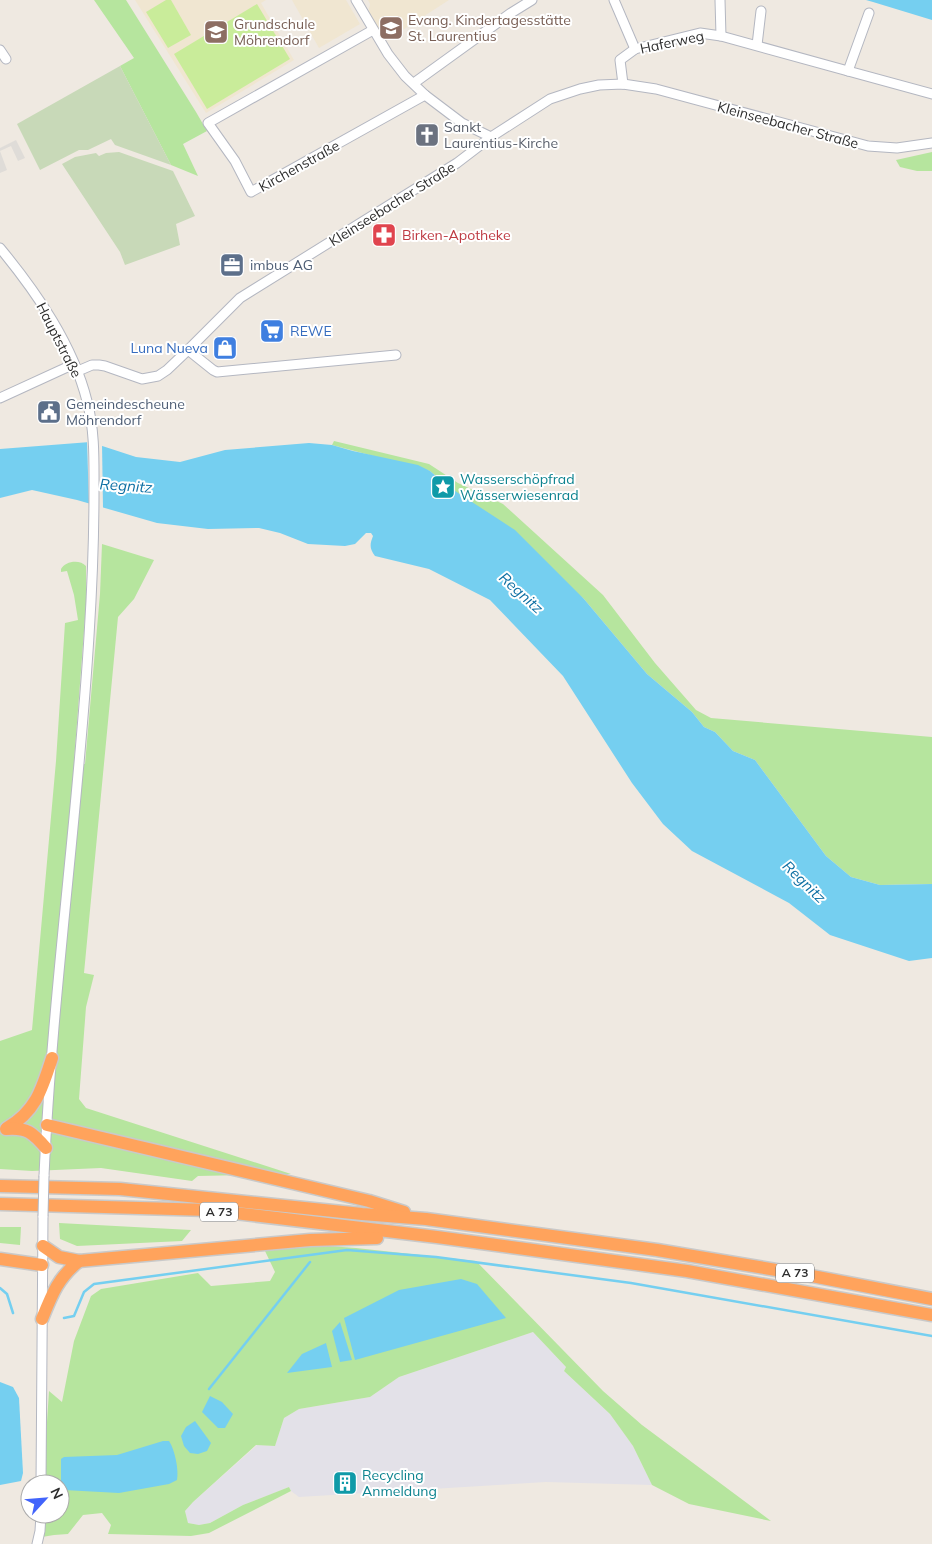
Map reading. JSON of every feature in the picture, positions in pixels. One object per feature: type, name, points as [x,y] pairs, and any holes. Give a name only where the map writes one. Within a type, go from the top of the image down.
[{"type":"highway","points":[[3,1129],[25,1115],[32,1106],[45,1079],[52,1058]]},
{"type":"highway","points":[[47,1125],[369,1201],[426,1219]]},
{"type":"highway","points":[[3,1129],[18,1128],[26,1130],[46,1148]]},
{"type":"highway","name":"A 73","points":[[0,1186],[120,1189],[426,1219],[667,1252],[812,1276],[932,1299]]},
{"type":"highway","name":"A 73","points":[[0,1204],[209,1210],[437,1237],[687,1271],[932,1315]]},
{"type":"highway","points":[[43,1246],[59,1257],[79,1261],[310,1240],[437,1237]]},
{"type":"highway","points":[[0,1259],[42,1265]]},
{"type":"highway","points":[[42,1319],[56,1286],[63,1275],[79,1261]]},
{"type":"street","points":[[356,0],[388,54],[405,76],[425,95],[462,123],[491,137]]},
{"type":"street","points":[[414,83],[511,12],[532,0]]},
{"type":"street","points":[[614,0],[635,49]]},
{"type":"street","name":"Haferweg","points":[[720,0],[722,36]]},
{"type":"street","points":[[757,45],[761,11]]},
{"type":"street","points":[[848,71],[869,13]]},
{"type":"street","name":"Kirchenstraße","points":[[373,30],[208,123],[235,161],[251,192],[425,95]]},
{"type":"street","name":"Haferweg","points":[[622,84],[620,60],[635,49],[700,33],[722,36],[757,45],[932,94]]},
{"type":"street","points":[[0,50],[6,59]]},
{"type":"street","name":"Kleinseebacher Straße","points":[[1,395],[76,367],[106,366],[142,379],[167,370],[240,298],[457,163],[491,137],[550,99],[580,88],[622,84],[656,88],[868,146],[897,148],[932,143]]},
{"type":"street","name":"Hauptstraße","points":[[0,248],[40,300],[64,342],[76,367],[87,401],[94,442],[94,545],[87,667],[52,1058],[44,1176],[41,1474]]},
{"type":"street","points":[[188,350],[217,372],[396,356]]},
{"type":"street","points":[[37,1544],[40,1524]]},
{"type":"shaded area","name":"Grundschule Möhrendorf","points":[[135,0],[266,0],[261,3],[294,60],[206,113]]},
{"type":"shaded area","points":[[292,0],[346,0],[360,24],[319,48]]},
{"type":"shaded area","name":"Evang. Kindertagesstätte St. Laurentius","points":[[368,0],[449,0],[384,42],[368,13],[370,4]]},
{"type":"shaded area","points":[[16,140],[25,158],[18,161],[11,146],[0,151],[0,148]]},
{"type":"shaded area","points":[[0,151],[7,170],[0,173]]},
{"type":"shaded area","points":[[533,1332],[566,1367],[564,1371],[610,1414],[633,1446],[652,1485],[546,1482],[299,1497],[289,1487],[243,1505],[210,1523],[199,1525],[188,1523],[185,1511],[193,1502],[257,1445],[275,1446],[284,1418],[299,1409],[370,1397],[399,1377]]},
{"type":"green space","points":[[94,0],[126,0],[196,112],[207,131],[183,144],[198,176],[171,165],[120,66],[134,58]]},
{"type":"green space","points":[[166,0],[171,0],[191,35],[168,48],[146,12]]},
{"type":"green space","points":[[257,4],[290,59],[207,109],[174,54]]},
{"type":"green space","points":[[120,66],[171,165],[115,145],[111,139],[88,150],[79,150],[40,170],[17,124]]},
{"type":"green space","points":[[119,152],[173,171],[195,216],[176,224],[180,245],[125,265],[120,252],[62,164],[75,157],[96,153],[99,156],[106,153]]},
{"type":"green space","points":[[932,152],[932,171],[917,171],[900,167],[896,160]]},
{"type":"green space","points":[[334,441],[429,464],[458,483],[503,504],[603,595],[655,663],[696,710],[711,718],[932,737],[932,884],[880,885],[851,877],[826,856],[755,760],[733,751],[715,732],[704,727],[692,712],[647,674],[584,599],[430,471],[332,445]]},
{"type":"green space","points":[[102,544],[154,560],[134,599],[118,617],[84,973],[94,975],[86,1007],[79,1099],[86,1108],[291,1174],[198,1176],[192,1181],[101,1168],[32,1171],[0,1169],[0,1041],[32,1030],[56,761],[65,623],[78,620],[74,595],[67,571],[61,572],[61,569],[66,564],[73,562],[80,562],[86,566],[86,605],[74,762],[85,764],[100,594]]},
{"type":"green space","points":[[59,1223],[191,1230],[182,1241],[77,1246],[60,1239]]},
{"type":"green space","points":[[0,1227],[21,1227],[20,1245],[0,1243]]},
{"type":"green space","points":[[314,1245],[476,1261],[603,1391],[642,1425],[771,1521],[689,1504],[652,1485],[633,1446],[610,1414],[564,1371],[566,1367],[533,1332],[399,1377],[370,1397],[299,1409],[284,1418],[275,1446],[256,1445],[185,1511],[188,1523],[199,1525],[210,1523],[243,1505],[289,1487],[291,1491],[209,1533],[191,1536],[108,1534],[111,1525],[102,1513],[83,1515],[68,1534],[42,1537],[42,1524],[70,1524],[70,1474],[44,1474],[49,1391],[62,1402],[74,1341],[91,1296],[101,1289],[198,1273],[211,1286],[270,1281],[275,1272],[265,1251]]},
{"type":"water","points":[[866,0],[932,0],[932,20],[873,2]]},
{"type":"water","name":"Regnitz","points":[[90,442],[136,457],[180,462],[225,450],[309,443],[332,445],[418,465],[430,471],[449,487],[515,530],[584,599],[647,674],[692,712],[704,727],[715,732],[733,751],[755,760],[826,856],[851,877],[880,885],[932,884],[932,958],[909,961],[830,935],[789,903],[692,851],[663,824],[632,783],[563,676],[490,600],[429,569],[375,556],[371,548],[373,536],[371,533],[366,533],[355,544],[345,546],[308,544],[280,533],[259,528],[208,529],[157,523],[77,500],[32,490],[0,498],[0,449]]},
{"type":"water","points":[[461,1279],[477,1284],[506,1318],[355,1360],[344,1318],[399,1290]]},
{"type":"water","points":[[340,1322],[352,1360],[340,1362],[332,1331]]},
{"type":"water","points":[[326,1343],[332,1367],[287,1373],[302,1354]]},
{"type":"water","points":[[0,1382],[13,1387],[19,1398],[23,1473],[20,1474],[20,1481],[0,1485]]},
{"type":"water","points":[[210,1396],[222,1402],[233,1414],[225,1428],[218,1428],[202,1412]]},
{"type":"water","points":[[195,1421],[211,1443],[207,1451],[198,1454],[190,1453],[184,1446],[181,1436],[186,1427]]},
{"type":"water","points":[[163,1441],[169,1441],[175,1455],[177,1480],[169,1484],[119,1493],[70,1490],[70,1474],[61,1474],[61,1459],[64,1457],[117,1455]]},
{"type":"pier","points":[[87,439],[102,443],[103,509],[89,506]]},
{"type":"waterway","points":[[64,1318],[74,1316],[84,1292],[94,1284],[347,1250],[436,1257],[631,1283],[932,1336]]},
{"type":"waterway","points":[[209,1389],[310,1262]]},
{"type":"waterway","points":[[0,1288],[7,1294],[13,1313]]},
{"type":"place","name":"Evang. Kindertagesstätte St. Laurentius","points":[[391,28]]},
{"type":"place","name":"Grundschule Möhrendorf","points":[[216,32]]},
{"type":"place","name":"Sankt Laurentius-Kirche","points":[[427,135]]},
{"type":"place","name":"Birken-Apotheke","points":[[384,235]]},
{"type":"place","name":"imbus AG","points":[[232,265]]},
{"type":"place","name":"REWE","points":[[272,331]]},
{"type":"place","name":"Luna Nueva","points":[[225,348]]},
{"type":"place","name":"Gemeindescheune Möhrendorf","points":[[49,412]]},
{"type":"place","name":"Wasserschöpfrad Wässerwiesenrad","points":[[443,487]]},
{"type":"place","name":"Recycling Anmeldung","points":[[345,1483]]}]
